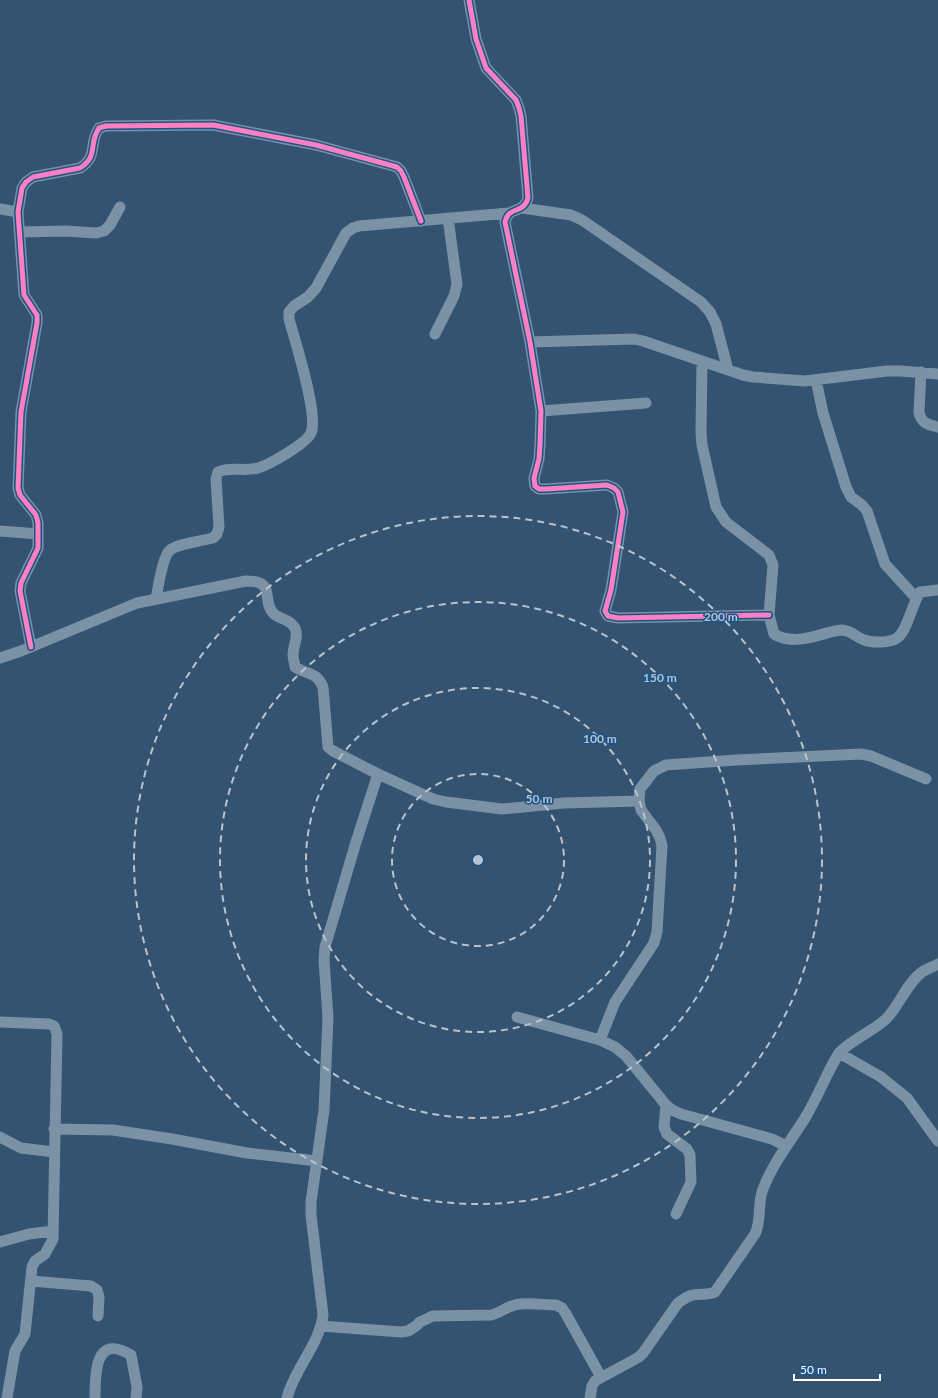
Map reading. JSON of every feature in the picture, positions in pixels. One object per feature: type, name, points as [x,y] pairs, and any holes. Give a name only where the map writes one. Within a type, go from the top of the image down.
[{"type":"street","points":[[156,599],[165,558],[169,551],[177,546],[213,538],[217,534],[219,527],[216,479],[218,472],[225,469],[257,468],[280,457],[307,439],[311,432],[313,425],[308,390],[289,319],[289,312],[316,288],[346,233],[353,228],[509,213],[522,208],[526,204],[528,198],[519,108],[516,100],[486,68],[476,39],[468,0]]},
{"type":"street","points":[[31,647],[20,591],[21,583],[38,548],[38,534],[36,515],[20,495],[18,488],[21,412],[37,323],[37,315],[24,295],[19,232],[18,212],[22,188],[26,182],[34,177],[80,168],[86,164],[91,158],[95,133],[98,128],[106,126],[213,125],[316,145],[397,167],[404,177],[421,221]]},
{"type":"street","points":[[19,232],[66,231],[96,233],[104,231],[110,225],[120,207]]},
{"type":"street","points":[[522,208],[570,215],[582,220],[701,302],[710,312],[716,324],[728,370]]},
{"type":"street","points":[[0,209],[18,212]]},
{"type":"street","points":[[509,213],[505,222],[530,342],[541,410],[539,458],[534,478],[534,486],[539,489],[546,490],[607,485],[614,488],[618,492],[622,503],[623,512],[611,590],[604,611],[608,616],[618,618],[769,615]]},
{"type":"street","points":[[435,334],[454,296],[457,284],[448,218]]},
{"type":"street","points":[[530,342],[634,339],[754,377],[805,381],[887,371],[938,374]]},
{"type":"street","points":[[702,361],[700,432],[716,507],[726,522],[769,555],[773,565],[769,615],[774,634],[781,638],[804,639],[840,630],[850,631],[862,640],[869,642],[896,639],[902,633],[916,598],[920,592],[938,590]]},
{"type":"street","points":[[921,372],[920,418],[924,423],[938,428]]},
{"type":"street","points":[[816,380],[823,413],[846,487],[851,497],[862,504],[867,510],[885,564],[916,598]]},
{"type":"street","points":[[541,410],[646,404]]},
{"type":"street","points":[[0,531],[38,534]]},
{"type":"street","points":[[0,658],[31,647],[130,606],[156,599],[246,581],[258,581],[265,587],[269,606],[275,614],[288,621],[294,627],[296,636],[293,656],[295,667],[303,672],[315,675],[320,679],[323,687],[328,747],[333,751],[378,774],[433,799],[446,802],[502,809],[564,803],[638,801]]},
{"type":"street","points":[[600,1040],[615,1002],[654,943],[657,932],[662,846],[656,830],[641,810],[638,801],[640,789],[654,771],[666,765],[861,754],[871,756],[926,779]]},
{"type":"street","points":[[287,1398],[290,1387],[321,1326],[322,1315],[311,1215],[311,1202],[324,1110],[328,1032],[324,960],[325,947],[378,774]]},
{"type":"street","points":[[590,1398],[592,1386],[596,1381],[639,1357],[678,1303],[693,1295],[709,1295],[715,1292],[758,1228],[762,1190],[773,1166],[805,1117],[839,1053],[846,1046],[880,1024],[888,1017],[918,976],[938,964]]},
{"type":"street","points":[[517,1017],[600,1040],[615,1047],[626,1056],[666,1105],[672,1110],[681,1114],[772,1139],[786,1146]]},
{"type":"street","points":[[0,1022],[49,1024],[54,1026],[57,1034],[53,1239],[45,1254],[34,1261],[32,1267],[24,1334],[15,1351],[7,1398]]},
{"type":"street","points":[[839,1053],[880,1077],[907,1098],[938,1141]]},
{"type":"street","points":[[666,1105],[664,1127],[667,1134],[687,1149],[690,1155],[690,1182],[676,1214]]},
{"type":"street","points":[[54,1129],[113,1130],[247,1153],[317,1161]]},
{"type":"street","points":[[0,1137],[21,1148],[54,1152]]},
{"type":"street","points":[[0,1242],[29,1234],[53,1231]]},
{"type":"street","points":[[31,1282],[91,1286],[97,1290],[99,1297],[98,1316]]},
{"type":"street","points":[[321,1326],[401,1332],[408,1331],[420,1322],[433,1316],[491,1315],[499,1313],[507,1307],[517,1305],[556,1305],[562,1308],[566,1314],[601,1377]]},
{"type":"street","points":[[95,1398],[96,1369],[101,1355],[105,1350],[111,1348],[122,1349],[131,1355],[137,1387],[136,1398]]},
{"type":"cycle path","points":[[469,0],[476,39],[486,68],[516,100],[521,116],[528,198],[523,207],[510,213],[505,222],[530,342],[541,411],[539,459],[534,478],[535,486],[539,489],[546,489],[607,485],[614,488],[618,492],[623,512],[611,590],[605,611],[608,616],[618,618],[769,615]]},
{"type":"cycle path","points":[[31,647],[20,591],[21,583],[38,548],[38,523],[36,515],[20,495],[18,488],[21,412],[37,323],[37,315],[24,295],[18,212],[22,188],[26,182],[33,177],[80,168],[89,159],[94,139],[99,128],[106,126],[213,125],[316,145],[397,167],[404,177],[421,221]]}]
